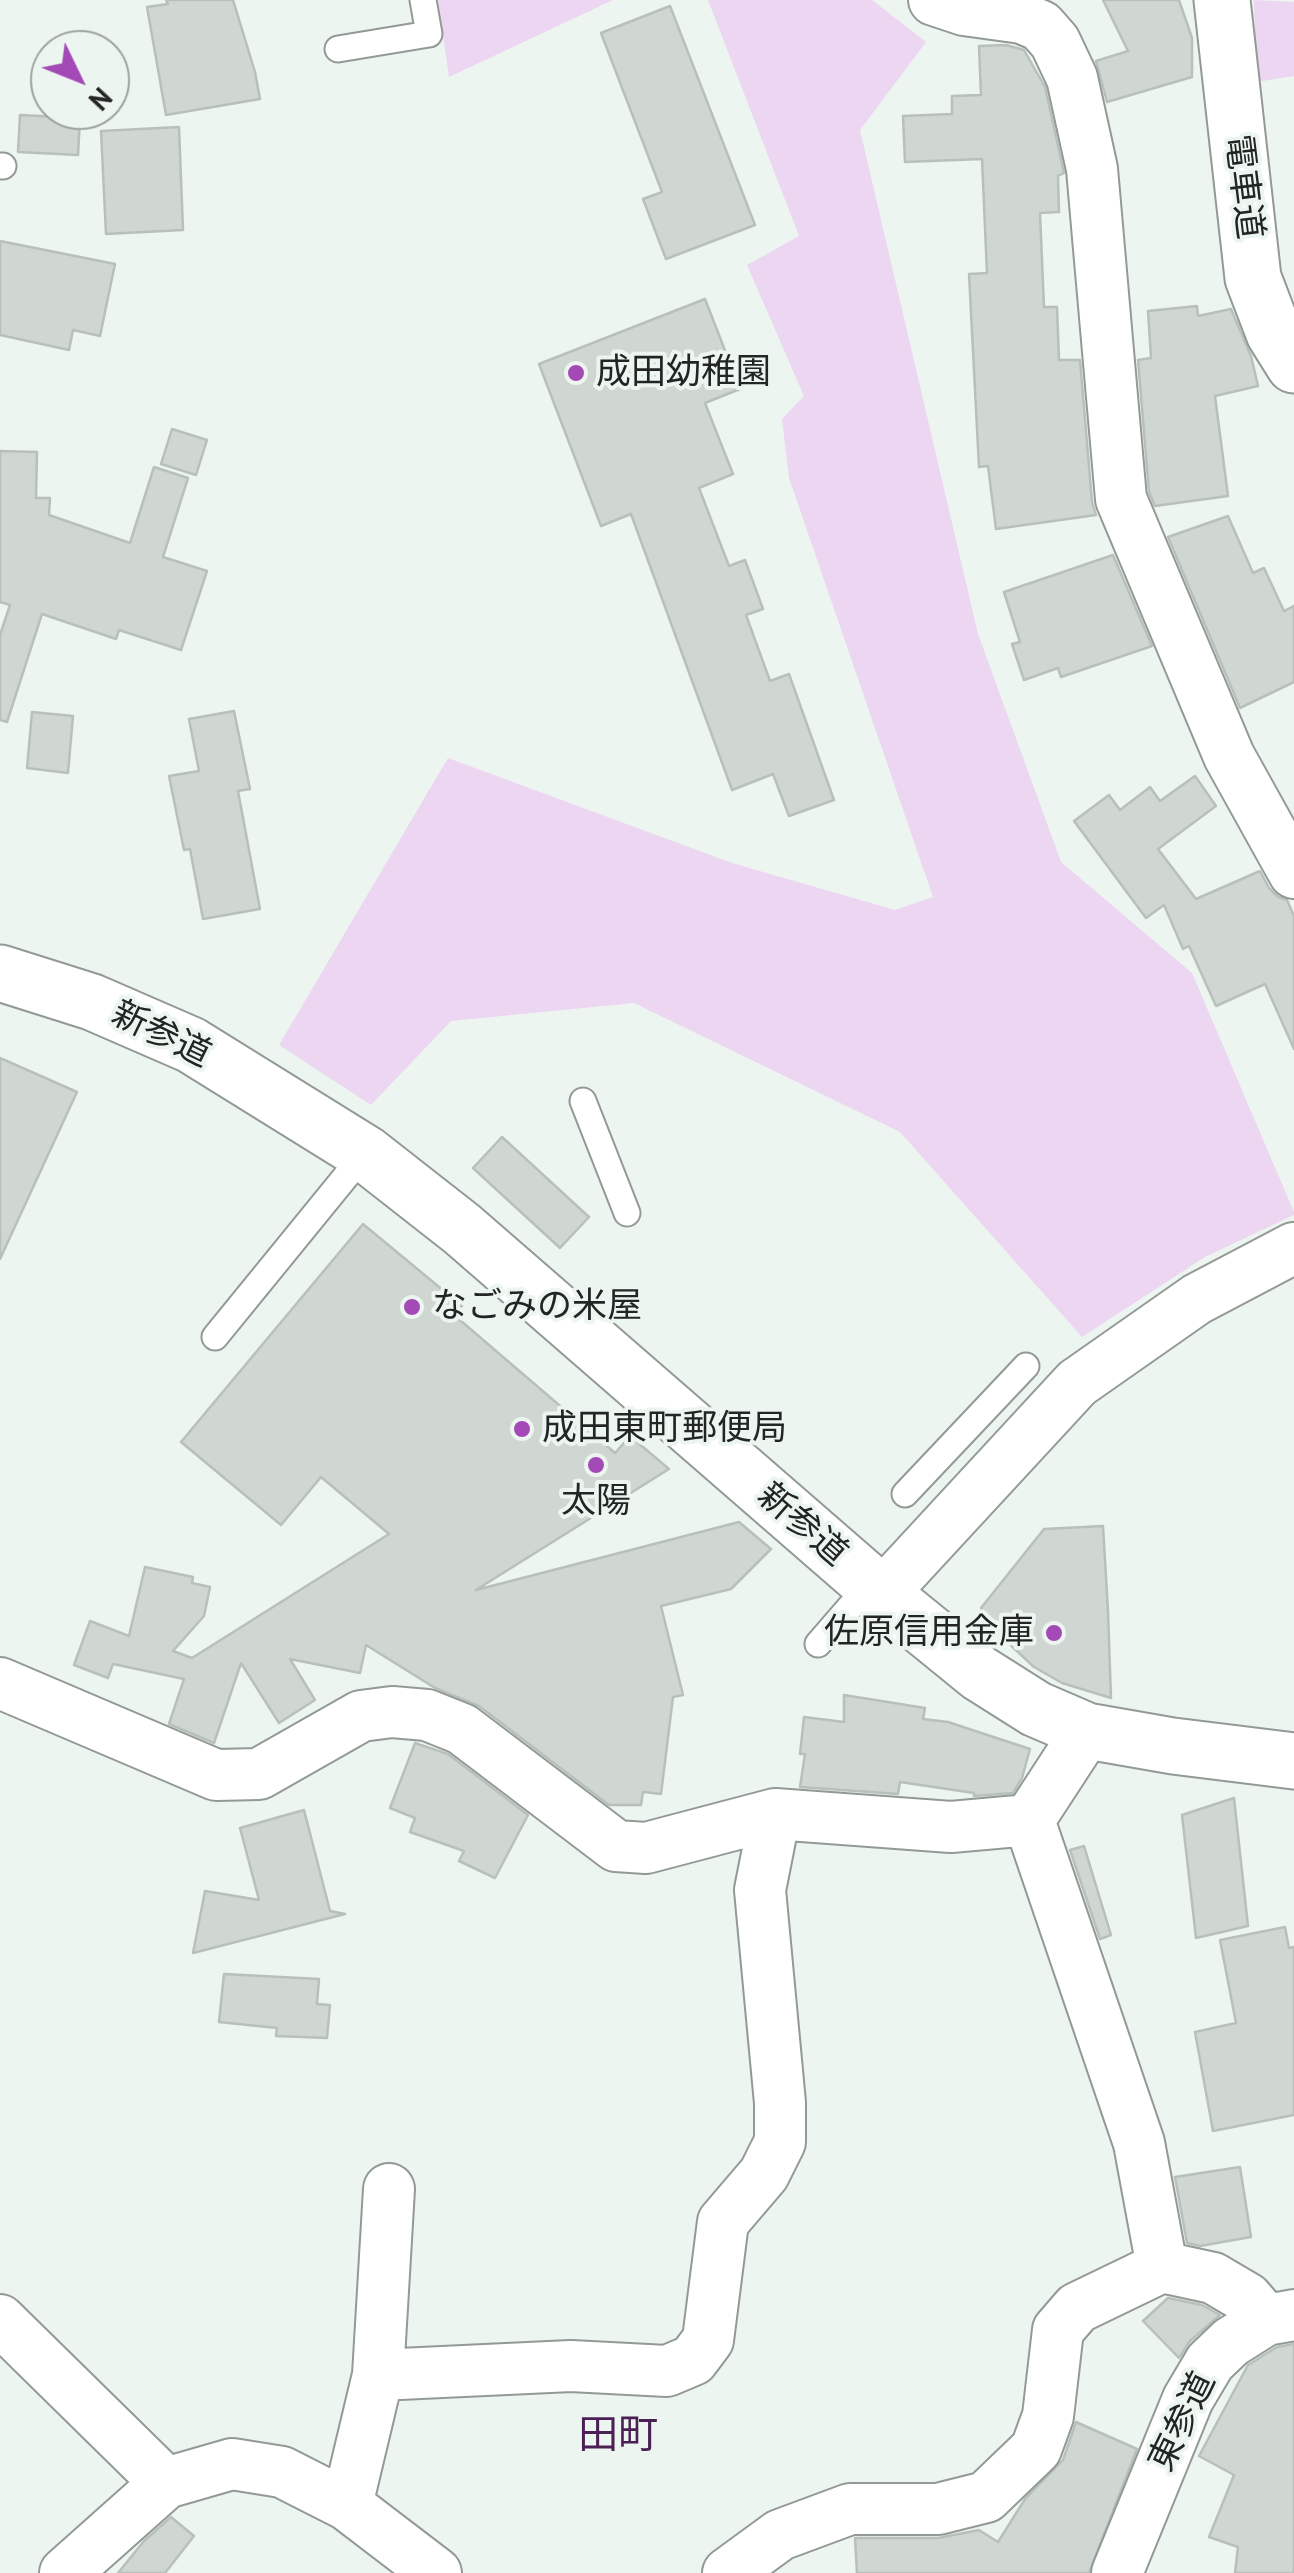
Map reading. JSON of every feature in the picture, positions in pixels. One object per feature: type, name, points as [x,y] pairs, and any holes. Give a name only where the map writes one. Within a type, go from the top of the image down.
[{"type":"street","points":[[934,0],[964,10],[1022,18],[1042,26],[1055,42],[1072,78],[1092,169],[1121,499],[1229,756],[1294,873]]},
{"type":"street","name":"電車道","points":[[1222,0],[1253,278],[1274,333],[1294,365]]},
{"type":"street","name":"新参道","points":[[0,973],[92,1002],[191,1045],[365,1153],[462,1229],[876,1589],[980,1673],[1036,1709],[1086,1731],[1294,1762]]},
{"type":"street","points":[[876,1589],[1077,1383],[1197,1300],[1294,1248]]},
{"type":"street","points":[[0,1683],[216,1775],[259,1774],[361,1716],[392,1712],[427,1715],[462,1730],[616,1846],[646,1848],[775,1814],[950,1826],[1029,1820]]},
{"type":"street","points":[[1029,1820],[1086,1731]]},
{"type":"street","points":[[378,2376],[571,2366],[667,2370],[693,2360],[708,2340],[723,2222],[764,2174],[780,2142],[780,2103],[760,1890],[775,1814]]},
{"type":"street","points":[[1029,1820],[1139,2143],[1162,2267]]},
{"type":"street","points":[[347,2505],[378,2376],[389,2189]]},
{"type":"street","points":[[728,2573],[780,2535],[850,2509],[938,2509],[986,2497],[1036,2449],[1048,2416],[1058,2330],[1077,2308],[1162,2267],[1213,2278],[1280,2318]]},
{"type":"street","name":"東参道","points":[[1117,2573],[1188,2399],[1210,2362],[1231,2342],[1280,2318]]},
{"type":"street","points":[[0,2320],[166,2483]]},
{"type":"street","points":[[64,2573],[166,2483],[232,2464],[282,2472],[347,2505],[436,2573]]},
{"type":"lane","points":[[338,49],[429,34],[423,0]]},
{"type":"lane","points":[[583,1101],[627,1214]]},
{"type":"lane","points":[[215,1337],[365,1153]]},
{"type":"lane","points":[[905,1494],[1026,1366]]},
{"type":"lane","points":[[972,1424],[1008,1458]]},
{"type":"lane","points":[[818,1644],[876,1589]]},
{"type":"shaded area","points":[[438,0],[613,0],[449,77]]},
{"type":"shaded area","points":[[708,0],[872,0],[926,42],[860,130],[978,634],[1061,862],[1192,973],[1294,1212],[1205,1257],[1082,1337],[900,1132],[634,1003],[451,1021],[371,1105],[279,1045],[448,758],[732,863],[895,910],[933,897],[789,478],[782,419],[804,396],[747,265],[799,236]]},
{"type":"shaded area","points":[[1254,0],[1294,2],[1294,76],[1256,82]]},
{"type":"building","points":[[166,0],[233,0],[260,99],[166,115],[147,7],[168,4]]},
{"type":"building","points":[[1103,0],[1179,0],[1192,38],[1192,77],[1107,102],[1096,61],[1128,51]]},
{"type":"building","points":[[670,6],[755,225],[666,259],[643,199],[662,192],[601,33]]},
{"type":"building","points":[[1006,45],[1024,50],[1045,87],[1064,173],[1058,176],[1059,212],[1040,213],[1044,307],[1057,307],[1059,360],[1080,360],[1096,515],[996,529],[988,466],[979,467],[969,274],[987,273],[982,159],[905,162],[903,116],[952,114],[952,96],[981,95],[979,46]]},
{"type":"building","points":[[20,115],[30,116],[30,130],[79,130],[78,155],[18,152]]},
{"type":"building","points":[[179,127],[183,230],[106,234],[101,131]]},
{"type":"building","points":[[0,241],[115,264],[100,336],[73,330],[69,350],[0,335]]},
{"type":"building","points":[[705,299],[740,389],[705,403],[733,474],[699,488],[729,566],[745,560],[763,609],[746,615],[770,681],[789,674],[834,800],[789,816],[773,774],[732,790],[631,514],[601,526],[539,364]]},
{"type":"building","points":[[1197,306],[1198,316],[1231,309],[1251,356],[1258,386],[1215,396],[1228,496],[1155,506],[1149,492],[1138,360],[1151,358],[1148,311]]},
{"type":"building","points":[[172,429],[207,440],[196,475],[161,464]]},
{"type":"building","points":[[0,451],[37,452],[36,498],[50,498],[49,515],[130,543],[154,467],[188,478],[163,557],[207,571],[181,650],[119,630],[116,639],[42,614],[7,722],[0,720],[0,635],[10,605],[0,602]]},
{"type":"building","points":[[1228,516],[1253,573],[1264,568],[1284,611],[1294,606],[1294,682],[1240,708],[1168,537]]},
{"type":"building","points":[[1113,555],[1152,646],[1061,677],[1058,668],[1024,680],[1012,644],[1020,642],[1004,592]]},
{"type":"building","points":[[234,711],[250,789],[238,791],[260,909],[203,919],[190,849],[184,850],[169,776],[199,771],[189,719]]},
{"type":"building","points":[[32,712],[73,716],[68,773],[27,768]]},
{"type":"building","points":[[1195,776],[1216,806],[1158,849],[1196,899],[1260,871],[1269,888],[1287,900],[1294,916],[1294,1049],[1265,984],[1216,1006],[1189,946],[1183,949],[1164,905],[1146,918],[1074,821],[1109,795],[1120,810],[1150,787],[1160,801]]},
{"type":"building","points":[[0,1058],[77,1092],[0,1259]]},
{"type":"building","points":[[502,1137],[589,1217],[560,1248],[473,1168]]},
{"type":"building","points":[[363,1224],[462,1306],[454,1315],[615,1453],[630,1436],[669,1469],[476,1590],[739,1522],[771,1549],[731,1589],[661,1606],[683,1695],[673,1697],[661,1794],[643,1792],[641,1805],[609,1805],[479,1706],[435,1688],[366,1645],[360,1673],[290,1659],[315,1700],[279,1723],[241,1663],[214,1743],[169,1724],[184,1679],[113,1664],[108,1678],[74,1665],[90,1621],[129,1636],[145,1567],[193,1577],[192,1583],[210,1587],[204,1616],[173,1651],[192,1658],[389,1534],[321,1477],[281,1525],[181,1442]]},
{"type":"building","points":[[1103,1526],[1111,1698],[1062,1683],[1034,1667],[989,1625],[981,1608],[1044,1529]]},
{"type":"building","points":[[844,1695],[925,1708],[923,1719],[948,1722],[1030,1749],[1022,1778],[1013,1793],[974,1796],[900,1782],[898,1794],[800,1787],[805,1754],[800,1754],[804,1717],[844,1722]]},
{"type":"building","points":[[415,1743],[448,1754],[528,1815],[495,1878],[459,1861],[464,1851],[410,1832],[415,1818],[390,1808]]},
{"type":"building","points":[[1234,1798],[1248,1926],[1196,1938],[1182,1815]]},
{"type":"building","points":[[304,1810],[330,1911],[345,1914],[193,1953],[205,1891],[259,1900],[240,1828]]},
{"type":"building","points":[[1084,1846],[1111,1935],[1100,1939],[1070,1850]]},
{"type":"building","points":[[1285,1927],[1289,1948],[1294,1947],[1294,2115],[1213,2131],[1195,2032],[1236,2023],[1220,1940]]},
{"type":"building","points":[[224,1974],[319,1979],[317,2004],[330,2005],[327,2038],[276,2036],[277,2028],[219,2022]]},
{"type":"building","points":[[1240,2167],[1251,2237],[1200,2246],[1187,2243],[1175,2177]]},
{"type":"building","points":[[1168,2298],[1202,2305],[1220,2315],[1190,2341],[1179,2358],[1143,2321]]},
{"type":"building","points":[[1294,2344],[1294,2573],[1235,2573],[1238,2547],[1209,2537],[1234,2475],[1199,2456],[1248,2365],[1277,2347]]},
{"type":"building","points":[[1076,2422],[1137,2449],[1089,2573],[857,2573],[855,2538],[938,2538],[979,2530],[998,2542],[1025,2499],[1063,2460]]},
{"type":"building","points":[[171,2517],[194,2536],[165,2573],[118,2573],[144,2541]]},
{"type":"place","name":"成田幼稚園","points":[[576,373]]},
{"type":"place","name":"なごみの米屋","points":[[412,1307]]},
{"type":"place","name":"成田東町郵便局","points":[[522,1429]]},
{"type":"place","name":"太陽","points":[[596,1465]]},
{"type":"place","name":"佐原信用金庫","points":[[1054,1633]]},
{"type":"district","name":"田町","points":[[618,2437]]}]
